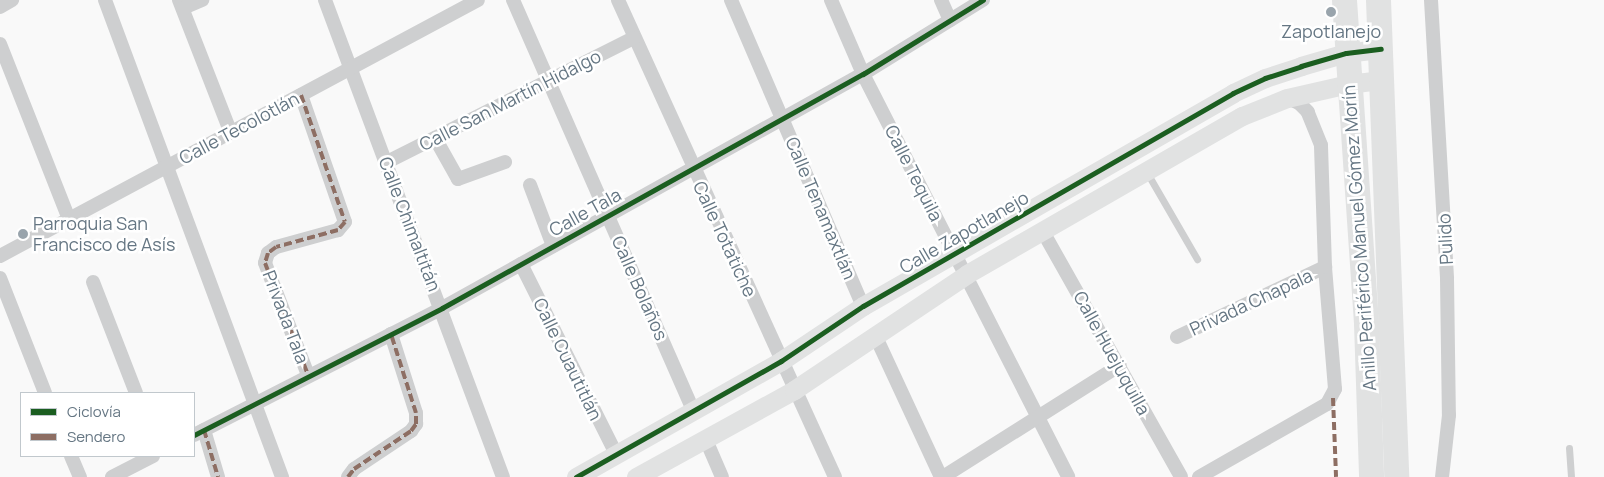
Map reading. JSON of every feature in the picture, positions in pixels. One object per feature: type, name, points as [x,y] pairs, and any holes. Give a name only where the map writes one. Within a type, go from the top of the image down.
[{"type":"highway","name":"Anillo Periférico Manuel Gómez Morín","points":[[1344,0],[1348,84],[1366,323],[1371,477]]},
{"type":"highway","name":"Anillo Periférico Manuel Gómez Morín","points":[[1378,0],[1396,477]]},
{"type":"street","points":[[0,7],[12,0]]},
{"type":"street","points":[[105,0],[282,477]]},
{"type":"street","points":[[202,0],[181,4],[230,131]]},
{"type":"street","name":"Calle Chimaltitán","points":[[325,0],[442,308],[503,477]]},
{"type":"street","name":"Calle Tecolotlán","points":[[0,256],[230,131],[478,0]]},
{"type":"street","name":"Calle Bolaños","points":[[513,0],[694,412]]},
{"type":"street","name":"Calle Totatiche","points":[[618,0],[692,169],[835,477]]},
{"type":"street","name":"Calle Tenamaxtlán","points":[[731,0],[863,306]]},
{"type":"street","name":"Calle Tequila","points":[[831,0],[863,74],[967,274],[1068,477]]},
{"type":"street","points":[[941,0],[950,20]]},
{"type":"street","name":"Calle Tala","points":[[199,433],[254,402],[442,308],[863,74],[983,0]]},
{"type":"street","name":"Pulido","points":[[1431,0],[1447,278],[1450,415],[1442,477]]},
{"type":"street","name":"Calle San Martín Hidalgo","points":[[387,162],[634,38]]},
{"type":"street","points":[[0,44],[69,219]]},
{"type":"street","name":"Calle Zapotlanejo","points":[[576,477],[694,412],[781,361],[863,306],[1233,93],[1265,78],[1346,53],[1381,49]]},
{"type":"street","points":[[636,477],[794,390],[967,274],[1242,116],[1287,98],[1348,84],[1382,80]]},
{"type":"street","name":"Privada Tala","points":[[301,95],[345,222],[338,230],[276,247],[268,253],[265,263],[308,375]]},
{"type":"street","points":[[1199,477],[1333,398],[1335,389],[1325,267],[1321,146],[1308,112],[1299,103],[1287,98]]},
{"type":"street","points":[[435,138],[458,179],[505,162]]},
{"type":"street","points":[[530,184],[554,246]]},
{"type":"street","name":"Calle Huejuquilla","points":[[1042,230],[1120,365],[1180,477]]},
{"type":"street","name":"Calle Cuautitlán","points":[[521,264],[616,454]]},
{"type":"street","name":"Privada Chapala","points":[[1177,337],[1325,267]]},
{"type":"street","points":[[0,278],[45,392]]},
{"type":"street","points":[[93,282],[136,392]]},
{"type":"street","points":[[348,477],[354,469],[411,431],[416,424],[416,412],[391,334]]},
{"type":"street","points":[[876,334],[942,477],[1120,365]]},
{"type":"street","points":[[199,433],[218,477]]},
{"type":"street","points":[[706,440],[722,477]]},
{"type":"street","points":[[71,457],[80,477]]},
{"type":"street","points":[[112,477],[151,457]]},
{"type":"lane","points":[[1146,171],[1197,259]]},
{"type":"lane","points":[[1569,448],[1571,477]]},
{"type":"marked path","points":[[301,95],[345,222],[338,230],[276,247],[268,253],[265,263],[308,375]]},
{"type":"marked path","points":[[348,477],[354,469],[411,431],[416,424],[416,413],[391,334]]},
{"type":"marked path","points":[[1333,398],[1336,477]]},
{"type":"marked path","points":[[204,430],[218,477]]},
{"type":"cycle path","points":[[195,434],[442,308],[863,74],[983,0]]},
{"type":"cycle path","points":[[576,477],[781,361],[863,306],[1233,93],[1265,78],[1301,66],[1346,53],[1381,49]]},
{"type":"place","name":"Zapotlanejo","points":[[1331,12]]},
{"type":"place","name":"Parroquia San Francisco de Asís","points":[[23,234]]}]
